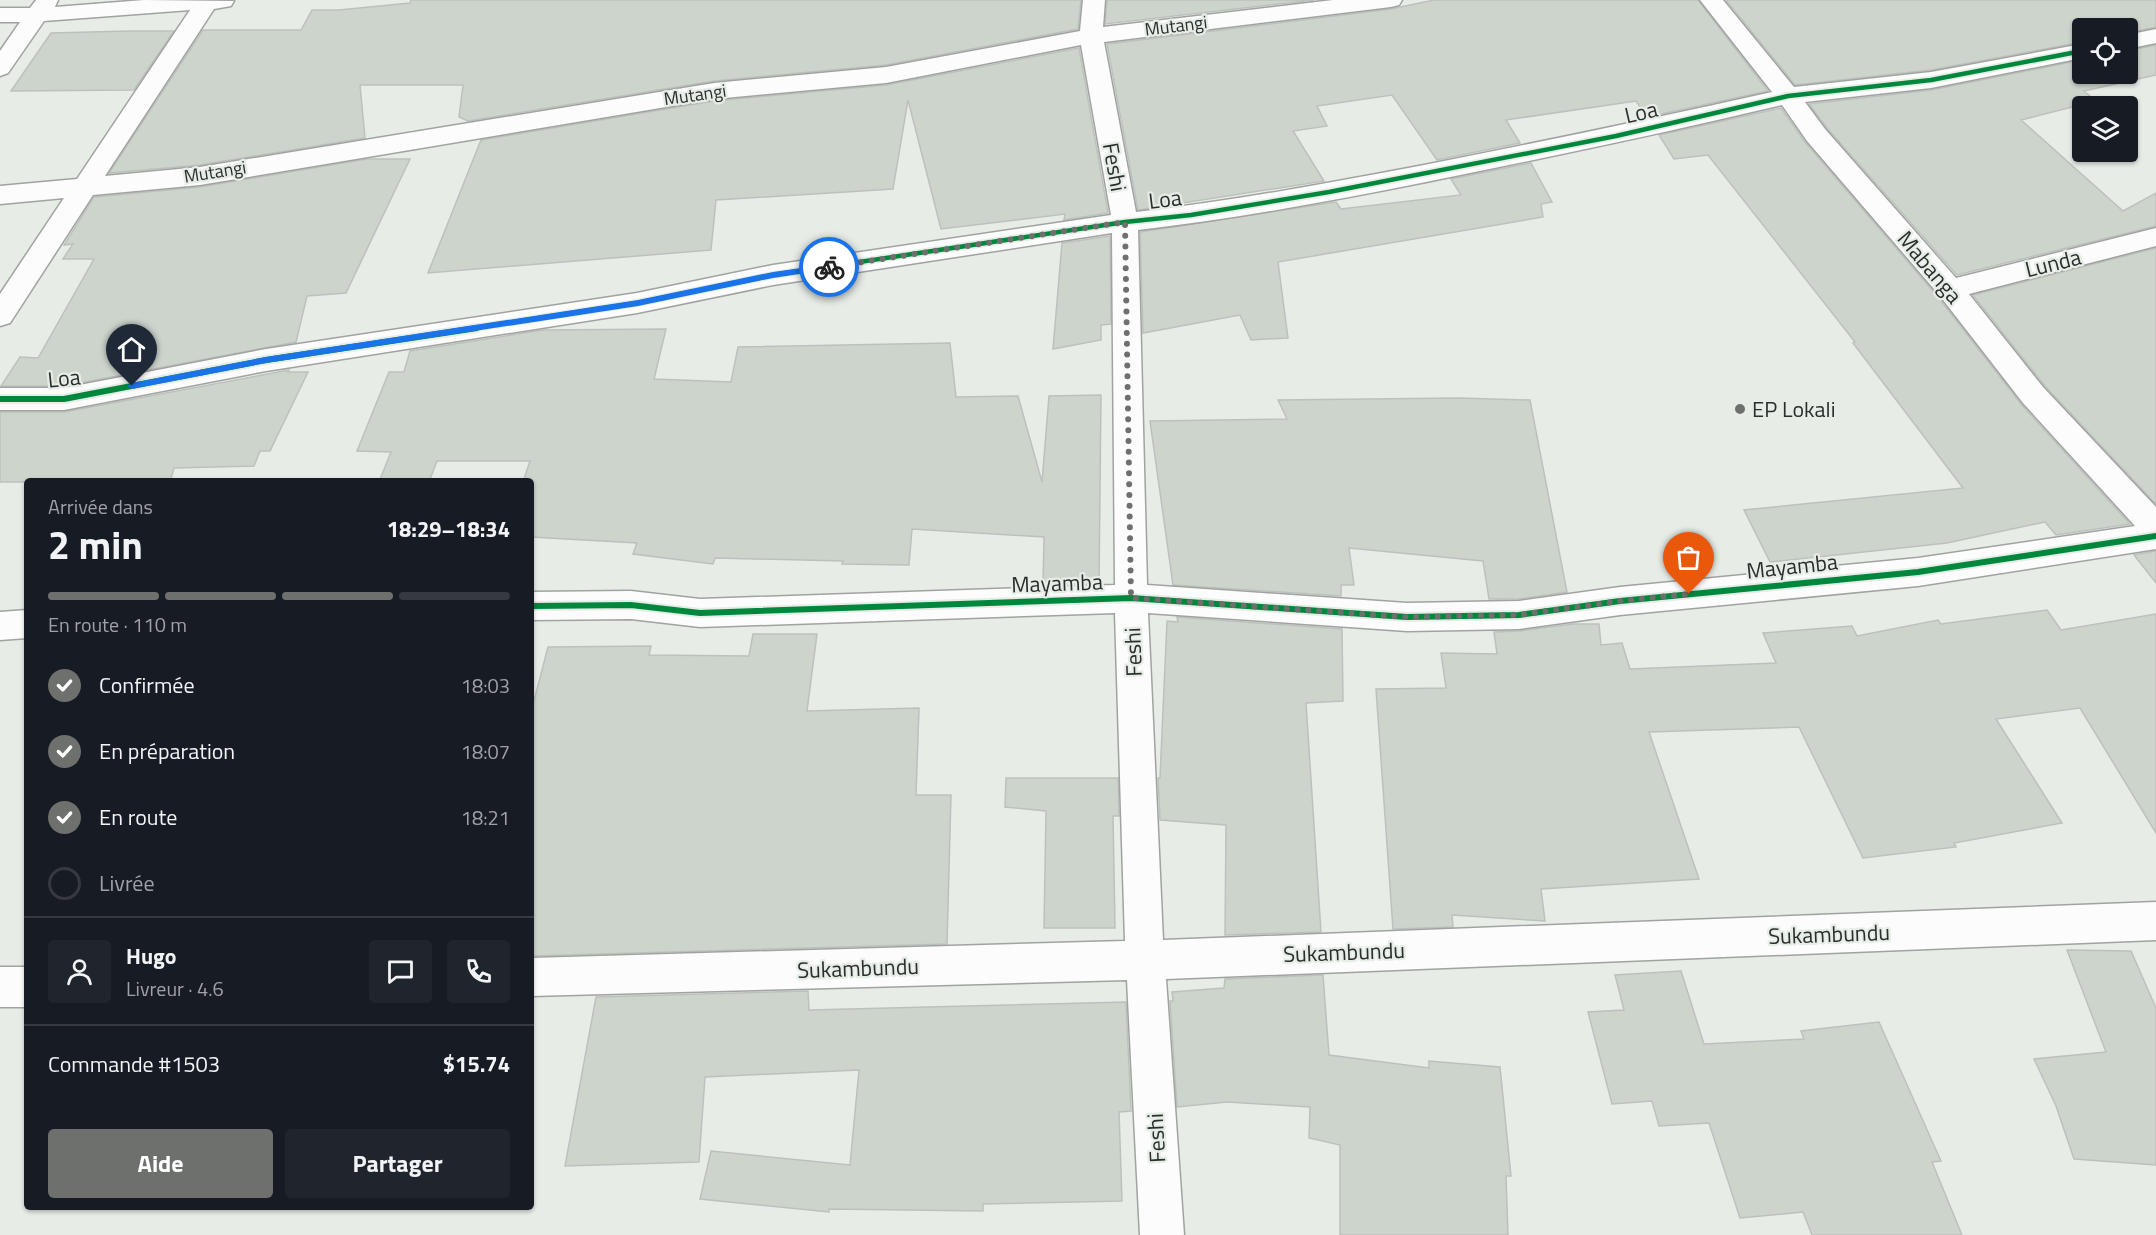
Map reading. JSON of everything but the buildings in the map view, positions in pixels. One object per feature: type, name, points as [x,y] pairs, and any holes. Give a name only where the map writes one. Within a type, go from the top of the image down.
[{"type":"street","name":"Feshi","points":[[1094,0],[1091,36],[1125,222],[1131,598],[1145,960],[1162,1235]]},
{"type":"street","name":"Mutangi","points":[[0,195],[200,176],[714,91],[886,75],[1091,36],[1391,0]]},
{"type":"street","name":"Mabanga","points":[[1710,0],[1788,96],[1816,135],[1950,289],[2033,395],[2156,528]]},
{"type":"street","points":[[0,15],[42,7],[214,1]]},
{"type":"street","points":[[0,316],[86,186],[214,1]]},
{"type":"street","points":[[0,68],[42,7]]},
{"type":"street","points":[[2138,40],[2156,36]]},
{"type":"street","name":"Loa","points":[[0,399],[64,399],[266,360],[638,303],[773,275],[1125,222],[1191,215],[1341,190],[1616,136],[1788,96],[1931,80],[2072,53]]},
{"type":"street","name":"Lunda","points":[[1950,289],[2156,237]]},
{"type":"street","name":"Mayamba","points":[[534,606],[631,605],[700,613],[1131,598],[1407,617],[1519,615],[1620,601],[1918,572],[2156,536]]},
{"type":"street","points":[[0,626],[24,624]]},
{"type":"street","name":"Sukambundu","points":[[534,977],[1145,960],[2156,921]]},
{"type":"street","points":[[0,987],[24,987]]},
{"type":"cycle path","points":[[0,399],[64,399],[266,360],[637,303],[773,275],[1125,222],[1191,215],[1329,192],[1616,136],[1788,96],[1931,80],[2072,53]]},
{"type":"cycle path","points":[[534,606],[631,605],[700,613],[1131,598],[1407,617],[1519,615],[1620,601],[1918,572],[2156,536]]},
{"type":"way so far","points":[[829,267],[1125,222],[1131,598],[1407,617],[1519,615],[1689,594]]},
{"type":"place","name":"EP Lokali","points":[[1740,409]]},
{"type":"route","points":[[132,386],[266,360],[638,303],[773,275],[829,267]]}]
